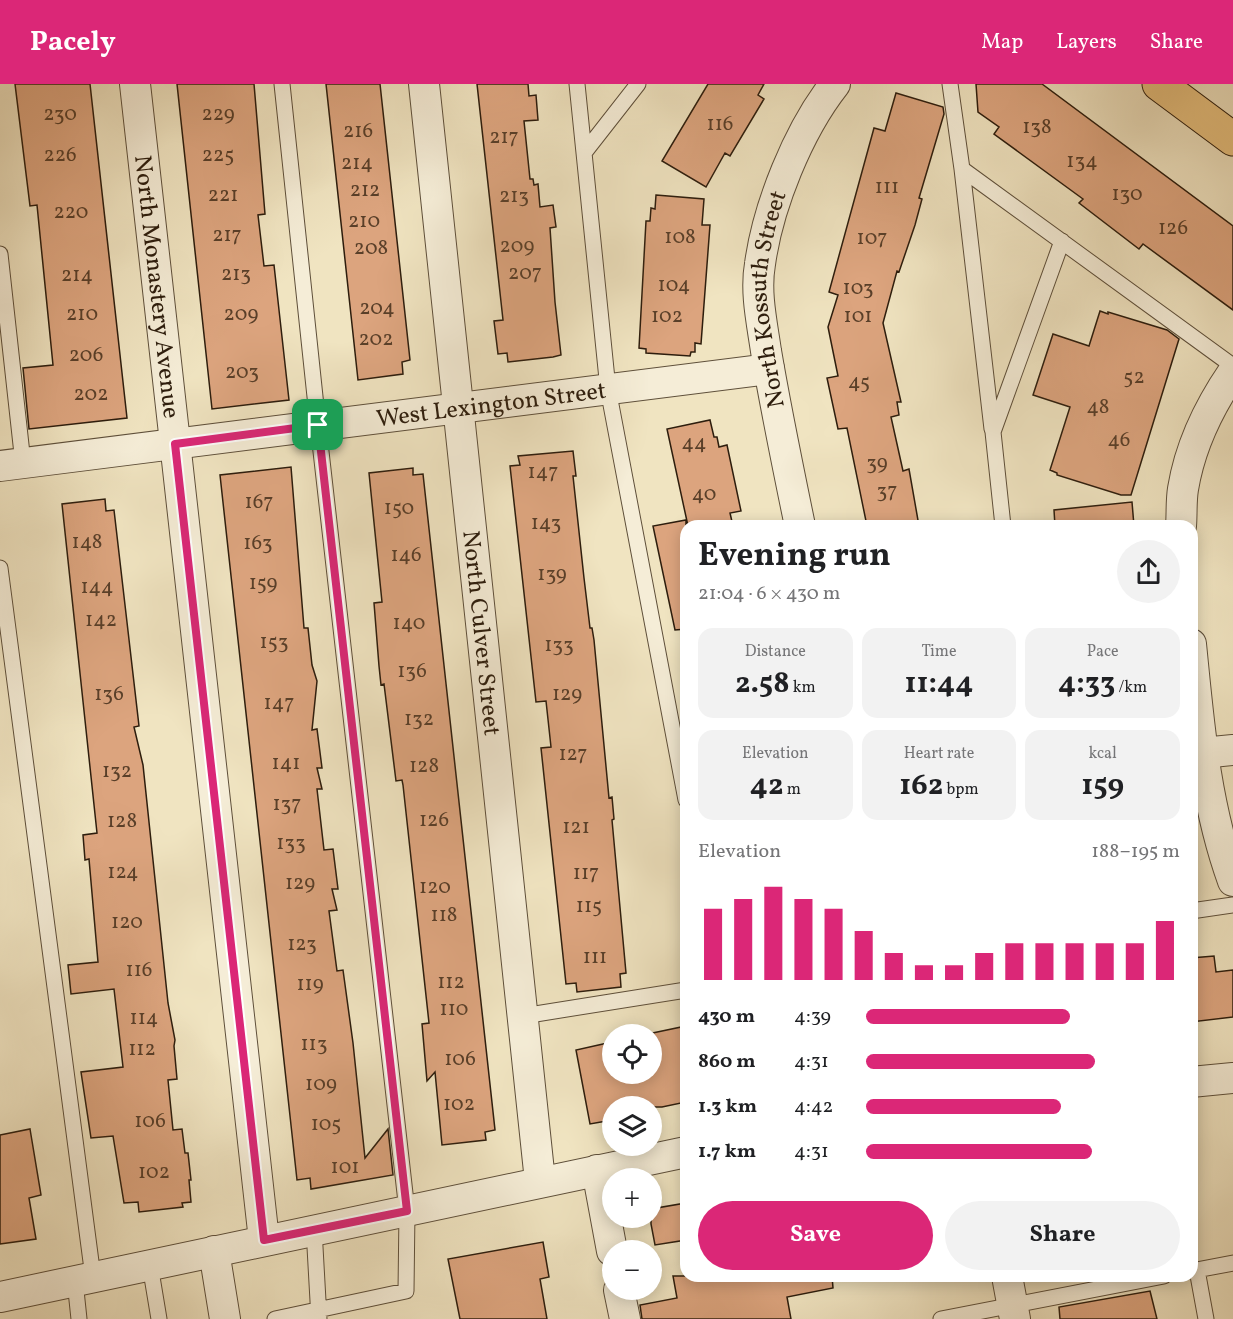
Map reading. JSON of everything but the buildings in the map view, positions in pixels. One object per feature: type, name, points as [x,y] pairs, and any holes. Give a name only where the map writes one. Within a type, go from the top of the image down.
[{"type":"main road","points":[[1159,84],[1233,139]]},
{"type":"street","name":"North Monastery Avenue","points":[[135,84],[264,1240]]},
{"type":"street","name":"North Culver Street","points":[[424,84],[540,1181]]},
{"type":"street","name":"North Kossuth Street","points":[[799,520],[760,312],[759,266],[784,176],[825,87]]},
{"type":"street","name":"West Lexington Street","points":[[11,464],[769,369]]},
{"type":"street","points":[[1181,520],[1183,489],[1197,438],[1214,400],[1233,372]]},
{"type":"street","points":[[1198,713],[1212,814],[1233,881]]},
{"type":"street","points":[[1202,753],[1233,750]]},
{"type":"street","points":[[1198,1081],[1233,1078]]},
{"type":"street","points":[[0,1297],[680,1153]]},
{"type":"street","points":[[597,1170],[610,1240]]},
{"type":"street","points":[[214,1251],[225,1319]]},
{"type":"street","points":[[1008,1282],[1014,1312]]},
{"type":"street","points":[[621,1300],[625,1319]]},
{"type":"lane","points":[[275,1319],[318,1315],[406,1291],[407,1211],[318,425],[282,84]]},
{"type":"lane","points":[[577,84],[608,389],[680,768]]},
{"type":"lane","points":[[584,153],[638,84]]},
{"type":"lane","points":[[950,84],[1002,520]]},
{"type":"lane","points":[[962,169],[1233,366]]},
{"type":"lane","points":[[993,432],[1062,241]]},
{"type":"lane","points":[[0,254],[11,464]]},
{"type":"lane","points":[[0,568],[84,1279],[78,1319]]},
{"type":"lane","points":[[1198,910],[1233,905]]},
{"type":"lane","points":[[523,1016],[680,991]]},
{"type":"lane","points":[[314,1230],[318,1315]]},
{"type":"lane","points":[[1198,1270],[1233,1263]]},
{"type":"lane","points":[[150,1265],[159,1319]]},
{"type":"lane","points":[[941,1319],[1014,1312],[1139,1282]]},
{"type":"lane","points":[[1197,1282],[1206,1319]]},
{"type":"route","points":[[318,425],[407,1211],[264,1240],[175,444],[318,425]]}]
